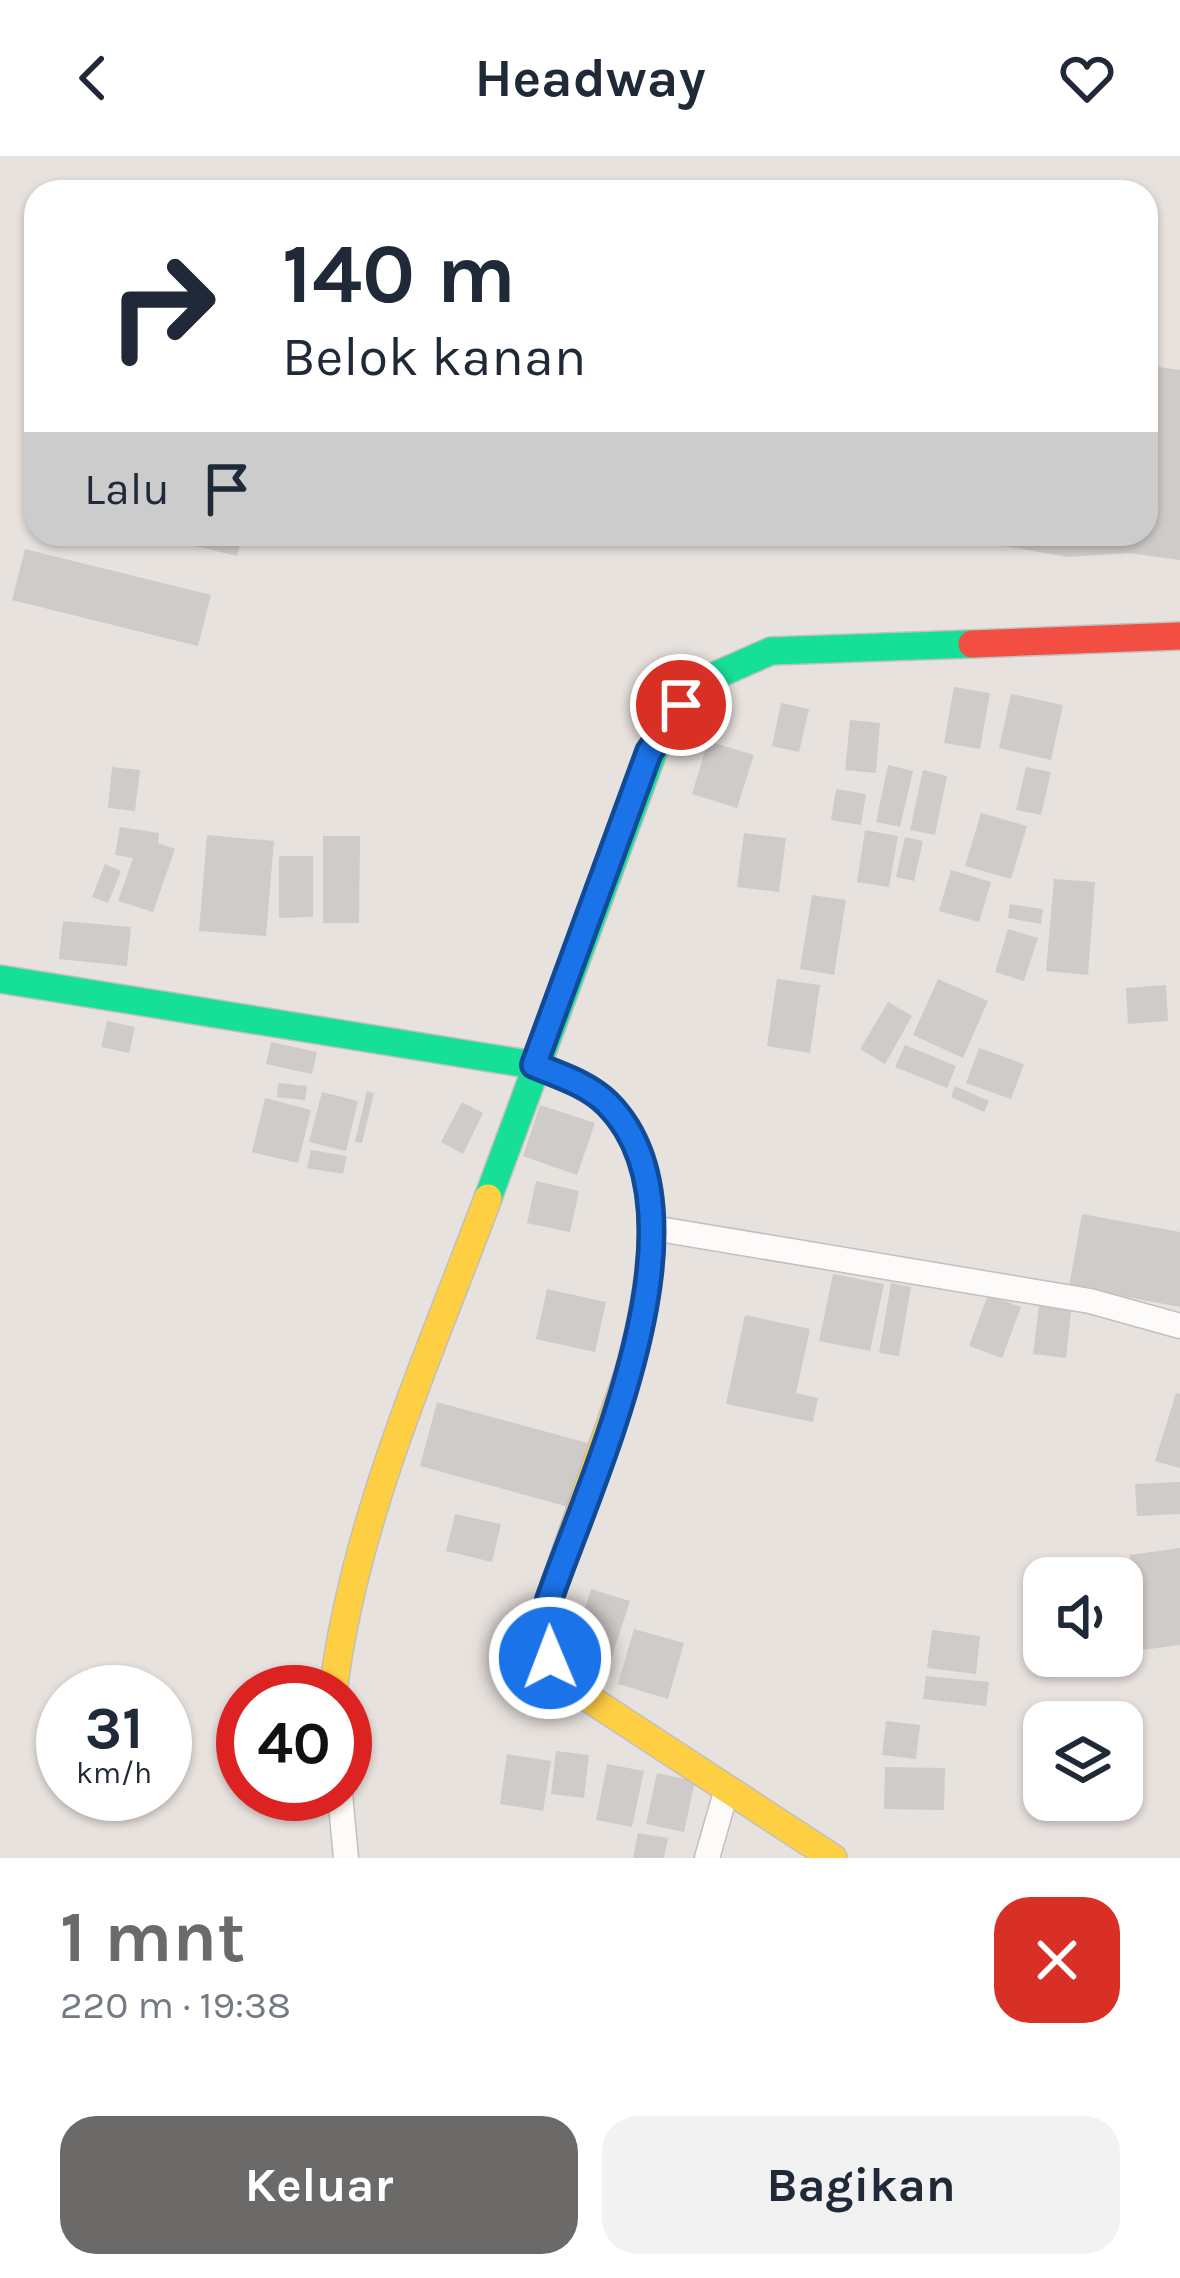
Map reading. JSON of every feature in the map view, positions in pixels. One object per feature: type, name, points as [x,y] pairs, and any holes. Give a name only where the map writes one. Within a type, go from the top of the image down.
[{"type":"street","points":[[337,1665],[343,1610],[376,1498],[649,752],[662,728],[712,677],[771,651],[1180,636]]},
{"type":"street","points":[[0,980],[534,1065],[605,1101],[631,1133],[653,1228],[650,1296],[549,1600],[547,1643],[561,1676],[576,1690],[833,1858]]},
{"type":"street","points":[[653,1228],[1090,1301],[1180,1326]]},
{"type":"street","points":[[707,1858],[726,1792]]},
{"type":"street","points":[[343,1821],[346,1858]]},
{"type":"building","points":[[1158,367],[1180,370],[1180,560],[1128,553],[1068,557],[1004,546],[1158,546]]},
{"type":"building","points":[[195,546],[240,546],[237,556]]},
{"type":"building","points":[[25,549],[211,595],[198,646],[12,600]]},
{"type":"building","points":[[954,687],[990,693],[980,749],[944,743]]},
{"type":"building","points":[[1011,694],[1063,705],[1051,760],[999,748]]},
{"type":"building","points":[[781,703],[809,709],[799,752],[772,746]]},
{"type":"building","points":[[850,720],[880,723],[876,773],[845,770]]},
{"type":"building","points":[[708,741],[754,755],[737,808],[692,794]]},
{"type":"building","points":[[888,765],[913,771],[900,827],[876,822]]},
{"type":"building","points":[[112,767],[140,770],[135,811],[108,808]]},
{"type":"building","points":[[1026,767],[1051,772],[1041,815],[1016,810]]},
{"type":"building","points":[[923,770],[947,776],[935,835],[910,830]]},
{"type":"building","points":[[836,789],[866,794],[861,825],[831,820]]},
{"type":"building","points":[[981,813],[1027,826],[1011,879],[965,866]]},
{"type":"building","points":[[120,827],[159,833],[158,843],[175,849],[153,912],[118,901],[133,858],[115,855]]},
{"type":"building","points":[[865,830],[898,836],[889,887],[857,882]]},
{"type":"building","points":[[744,833],[786,838],[779,892],[737,887]]},
{"type":"building","points":[[207,835],[274,841],[266,936],[199,931]]},
{"type":"building","points":[[323,836],[360,836],[359,923],[323,923]]},
{"type":"building","points":[[905,837],[923,841],[914,881],[896,877]]},
{"type":"building","points":[[279,856],[313,856],[313,917],[279,918]]},
{"type":"building","points":[[105,864],[121,871],[108,903],[92,897]]},
{"type":"building","points":[[951,870],[991,882],[979,922],[939,911]]},
{"type":"building","points":[[1054,879],[1095,882],[1088,975],[1046,971]]},
{"type":"building","points":[[812,895],[846,900],[834,975],[800,969]]},
{"type":"building","points":[[1010,904],[1043,909],[1041,924],[1008,918]]},
{"type":"building","points":[[63,921],[131,927],[127,966],[59,959]]},
{"type":"building","points":[[1008,929],[1038,938],[1024,981],[995,972]]},
{"type":"building","points":[[777,979],[820,985],[810,1053],[767,1046]]},
{"type":"building","points":[[938,979],[988,1001],[963,1058],[913,1035]]},
{"type":"building","points":[[1166,985],[1168,1021],[1128,1024],[1126,988]]},
{"type":"building","points":[[888,1002],[912,1016],[885,1064],[860,1049]]},
{"type":"building","points":[[107,1021],[135,1027],[129,1053],[101,1047]]},
{"type":"building","points":[[271,1042],[317,1052],[312,1074],[266,1064]]},
{"type":"building","points":[[905,1045],[956,1066],[947,1088],[895,1067]]},
{"type":"building","points":[[979,1048],[1024,1064],[1011,1099],[966,1083]]},
{"type":"building","points":[[278,1083],[307,1086],[305,1100],[277,1097]]},
{"type":"building","points":[[955,1086],[989,1101],[984,1112],[951,1097]]},
{"type":"building","points":[[367,1091],[374,1093],[362,1143],[355,1142]]},
{"type":"building","points":[[322,1092],[358,1101],[346,1151],[309,1142]]},
{"type":"building","points":[[265,1098],[311,1110],[298,1163],[252,1152]]},
{"type":"building","points":[[462,1102],[483,1113],[463,1154],[441,1142]]},
{"type":"building","points":[[540,1105],[595,1123],[577,1175],[523,1156]]},
{"type":"building","points":[[311,1150],[347,1156],[343,1174],[307,1168]]},
{"type":"building","points":[[536,1181],[579,1191],[570,1232],[527,1223]]},
{"type":"building","points":[[1082,1214],[1180,1232],[1180,1307],[1069,1286]]},
{"type":"building","points":[[833,1274],[884,1284],[870,1351],[819,1341]]},
{"type":"building","points":[[891,1283],[911,1287],[899,1356],[879,1353]]},
{"type":"building","points":[[547,1289],[606,1302],[595,1352],[536,1339]]},
{"type":"building","points":[[988,1295],[1021,1307],[1002,1358],[969,1346]]},
{"type":"building","points":[[1040,1298],[1072,1302],[1066,1358],[1033,1354]]},
{"type":"building","points":[[745,1315],[810,1329],[796,1393],[818,1398],[813,1422],[726,1404]]},
{"type":"building","points":[[1176,1393],[1180,1394],[1180,1468],[1155,1461]]},
{"type":"building","points":[[437,1402],[591,1444],[572,1508],[420,1466]]},
{"type":"building","points":[[1180,1482],[1180,1514],[1137,1516],[1135,1484]]},
{"type":"building","points":[[455,1514],[501,1524],[492,1562],[446,1551]]},
{"type":"building","points":[[1180,1548],[1180,1645],[1143,1650],[1143,1557],[1130,1555]]},
{"type":"building","points":[[591,1589],[630,1601],[608,1668],[570,1656]]},
{"type":"building","points":[[634,1629],[684,1643],[668,1699],[618,1684]]},
{"type":"building","points":[[932,1630],[980,1636],[976,1674],[927,1668]]},
{"type":"building","points":[[926,1676],[989,1682],[986,1706],[923,1699]]},
{"type":"building","points":[[886,1721],[920,1725],[916,1759],[882,1755]]},
{"type":"building","points":[[556,1751],[589,1755],[584,1798],[551,1794]]},
{"type":"building","points":[[507,1754],[551,1761],[543,1811],[500,1804]]},
{"type":"building","points":[[607,1764],[644,1771],[632,1827],[596,1820]]},
{"type":"building","points":[[885,1767],[945,1768],[944,1810],[884,1809]]},
{"type":"building","points":[[657,1773],[695,1781],[684,1832],[646,1824]]},
{"type":"building","points":[[638,1833],[668,1838],[664,1858],[633,1858]]},
{"type":"traffic: fast","points":[[488,1198],[662,728],[712,677],[771,651],[972,644]]},
{"type":"traffic: fast","points":[[0,979],[534,1065],[586,1087],[625,1125],[641,1157],[649,1192],[650,1268],[628,1374]]},
{"type":"traffic: slow","points":[[337,1665],[375,1503],[488,1198]]},
{"type":"traffic: slow","points":[[628,1374],[549,1600],[548,1637],[555,1659],[576,1690],[833,1858]]},
{"type":"traffic: jam","points":[[972,644],[1180,636]]},
{"type":"route","points":[[550,1658],[545,1623],[549,1600],[637,1344],[650,1296],[653,1228],[644,1173],[631,1133],[605,1101],[578,1082],[534,1065],[649,752],[681,705]]}]
